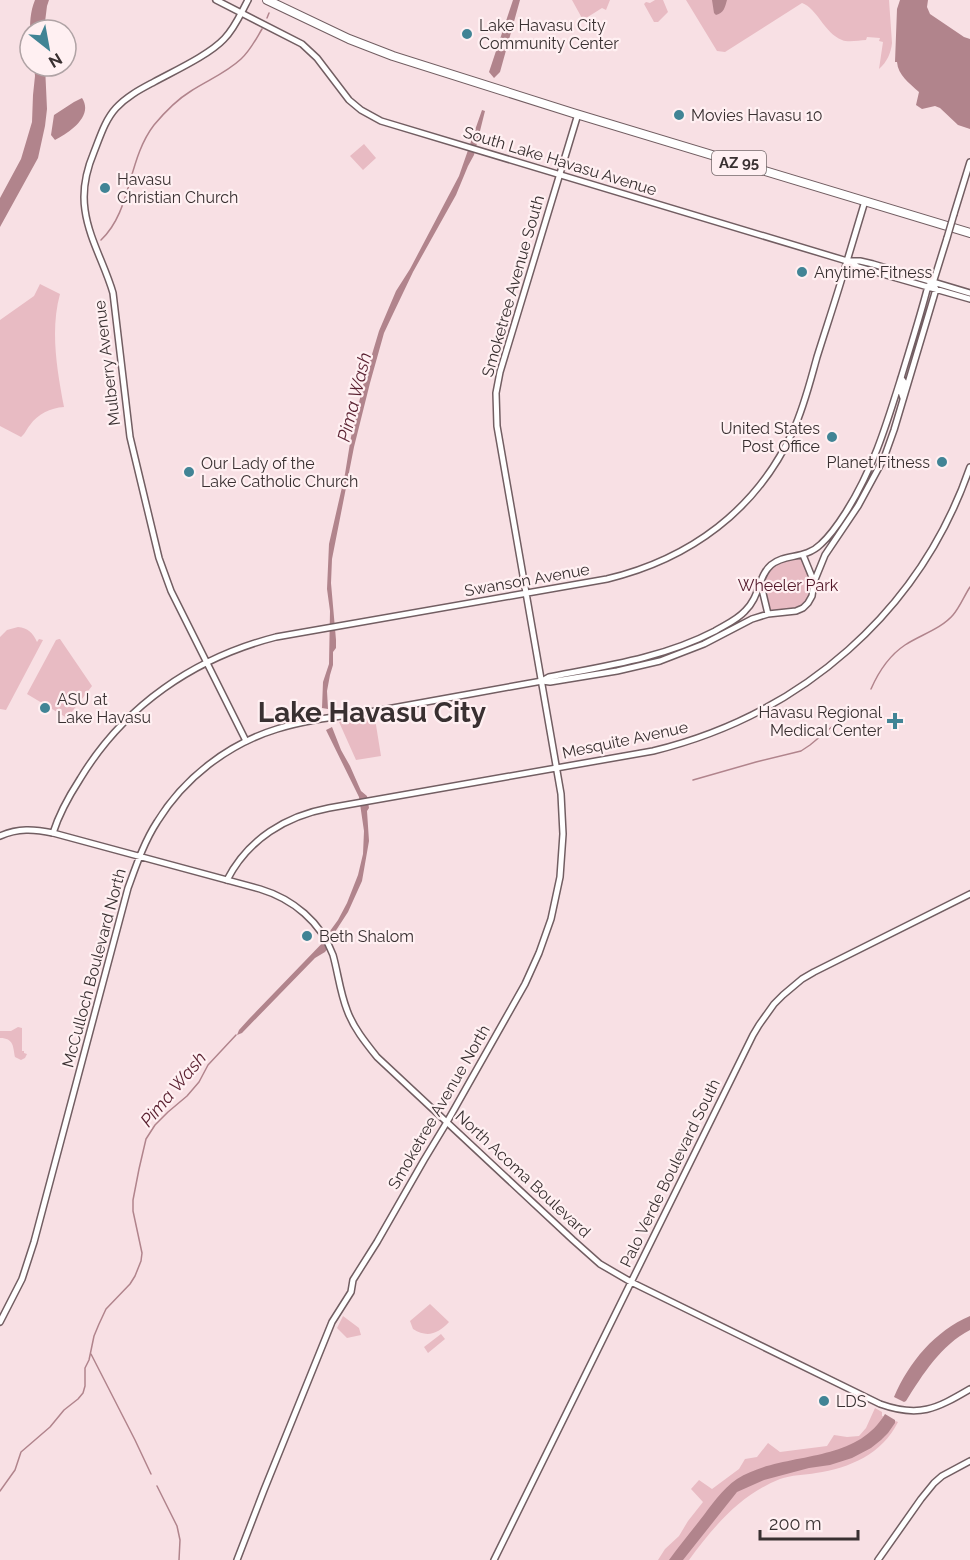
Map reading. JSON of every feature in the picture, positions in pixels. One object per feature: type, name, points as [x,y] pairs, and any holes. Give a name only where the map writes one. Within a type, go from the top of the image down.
[{"type":"highway","name":"AZ 95","points":[[267,0],[329,30],[397,58],[970,233]]},
{"type":"main road","name":"South Lake Havasu Avenue","points":[[216,0],[291,37],[308,48],[355,106],[387,123],[847,261],[858,267],[932,286]]},
{"type":"main road","name":"Mulberry Avenue","points":[[246,741],[166,580],[159,558],[130,437],[113,292],[88,227],[84,196],[89,164],[105,123],[116,108],[130,96],[218,45],[229,34],[248,0]]},
{"type":"main road","name":"Smoketree Avenue South","points":[[542,681],[497,426],[496,393],[500,372],[578,114]]},
{"type":"main road","points":[[542,681],[549,677],[634,660],[679,647],[723,626],[744,613],[750,606],[758,594],[764,574],[773,563],[817,548],[829,536],[872,466],[916,327],[932,286],[970,162]]},
{"type":"main road","name":"Swanson Avenue","points":[[53,833],[72,791],[114,732],[161,690],[206,662],[261,641],[629,574],[654,565],[707,536],[743,505],[772,470],[794,430],[865,201]]},
{"type":"main road","points":[[932,286],[970,293]]},
{"type":"main road","points":[[932,286],[970,299]]},
{"type":"main road","points":[[542,681],[550,682],[617,672],[660,661],[691,650],[743,623],[768,614],[796,611],[808,603],[825,555],[862,500],[884,458],[918,351],[932,286]]},
{"type":"main road","points":[[916,327],[914,348],[918,351]]},
{"type":"main road","points":[[901,378],[904,382],[901,392],[903,400]]},
{"type":"main road","name":"Mesquite Avenue","points":[[227,880],[239,860],[258,840],[281,824],[306,813],[654,751],[708,735],[766,709],[820,674],[865,635],[895,602],[913,579],[944,529],[970,467]]},
{"type":"main road","points":[[802,555],[814,582]]},
{"type":"main road","points":[[761,585],[768,614]]},
{"type":"main road","points":[[617,672],[620,668],[633,664],[634,660]]},
{"type":"main road","name":"Smoketree Avenue North","points":[[237,1560],[332,1322],[525,984],[540,953],[551,919],[560,877],[563,834],[557,768],[542,681]]},
{"type":"main road","name":"McCulloch Boulevard North","points":[[0,1322],[22,1279],[34,1242],[128,888],[139,856],[156,822],[175,797],[210,764],[246,741],[278,729],[295,724],[542,681]]},
{"type":"main road","name":"North Acoma Boulevard","points":[[0,836],[25,830],[53,833],[266,890],[282,897],[301,909],[324,937],[333,957],[343,1001],[353,1023],[377,1056],[592,1257],[608,1269],[893,1409],[913,1412],[926,1410],[948,1402],[970,1389]]},
{"type":"main road","name":"Palo Verde Boulevard South","points":[[494,1560],[753,1035],[774,1004],[792,987],[814,972],[970,894]]},
{"type":"main road","points":[[878,1560],[934,1483],[942,1476],[970,1461]]},
{"type":"green space","points":[[572,0],[610,0],[606,10],[602,8],[583,20]]},
{"type":"green space","points":[[663,0],[668,12],[658,22],[654,22],[644,4]]},
{"type":"green space","points":[[686,0],[889,0],[891,50],[879,69],[883,42],[879,41],[880,38],[842,40],[830,32],[812,10],[802,3],[725,52],[717,51]]},
{"type":"green space","points":[[364,144],[376,158],[363,170],[350,156]]},
{"type":"green space","points":[[40,284],[60,294],[55,336],[64,407],[49,410],[41,415],[33,421],[21,437],[0,426],[0,320],[34,296]]},
{"type":"green space","name":"Wheeler Park","points":[[801,558],[810,579],[809,597],[799,606],[785,610],[770,610],[765,588],[766,575],[774,565]]},
{"type":"green space","points":[[25,628],[37,642],[39,639],[43,640],[6,710],[0,709],[0,637],[7,630]]},
{"type":"green space","points":[[60,639],[92,686],[67,718],[27,694],[56,640]]},
{"type":"green space","points":[[373,717],[381,756],[356,760],[339,722]]},
{"type":"green space","points":[[18,1027],[22,1028],[22,1051],[27,1054],[21,1060],[15,1057],[10,1041],[0,1038],[0,1031],[11,1031]]},
{"type":"green space","points":[[430,1304],[449,1322],[432,1333],[418,1332],[413,1329],[410,1321]]},
{"type":"green space","points":[[343,1316],[359,1328],[361,1335],[347,1338],[337,1328]]},
{"type":"green space","points":[[441,1334],[445,1339],[428,1353],[424,1347]]},
{"type":"green space","points":[[875,1408],[882,1412],[882,1416],[898,1422],[883,1443],[874,1451],[853,1463],[829,1471],[784,1478],[766,1486],[729,1513],[689,1560],[658,1560],[665,1549],[679,1536],[703,1502],[691,1489],[699,1480],[712,1489],[739,1469],[745,1459],[757,1457],[768,1443],[780,1452],[827,1446],[834,1435],[859,1436],[866,1428]]},
{"type":"shaded area","points":[[35,0],[49,0],[46,18],[31,18]]},
{"type":"shaded area","points":[[513,0],[520,0],[500,72],[494,78],[489,72]]},
{"type":"shaded area","points":[[712,0],[727,0],[721,13],[716,15],[714,13]]},
{"type":"shaded area","points":[[900,0],[928,0],[927,7],[930,14],[970,39],[970,129],[958,125],[940,108],[935,106],[922,109],[916,105],[919,92],[899,71],[897,62],[895,62],[897,9]]},
{"type":"shaded area","points":[[35,78],[46,78],[47,109],[38,158],[0,227],[0,198],[21,159],[32,122]]},
{"type":"shaded area","points":[[82,98],[85,111],[82,117],[73,128],[55,140],[51,135],[54,115]]},
{"type":"shaded area","points":[[482,110],[485,111],[474,155],[456,195],[413,272],[384,333],[370,383],[354,447],[332,559],[331,583],[336,648],[333,652],[333,665],[327,691],[328,709],[322,708],[323,682],[329,664],[330,611],[327,589],[329,544],[364,381],[379,331],[396,291],[459,176]]},
{"type":"shaded area","points":[[332,727],[361,791],[367,796],[369,841],[362,881],[348,912],[335,932],[335,939],[325,952],[315,958],[242,1033],[237,1035],[249,1019],[330,935],[330,931],[347,903],[358,875],[363,854],[364,831],[359,797],[326,730]]},
{"type":"shaded area","points":[[970,1316],[970,1330],[941,1352],[906,1401],[894,1397],[907,1372],[924,1349],[945,1330]]},
{"type":"shaded area","points":[[885,1414],[895,1420],[895,1423],[888,1433],[871,1448],[852,1458],[764,1480],[737,1492],[683,1560],[669,1560],[717,1498],[737,1479],[775,1464],[837,1450],[872,1431]]},
{"type":"waterway","points":[[267,18],[269,13]]},
{"type":"waterway","points":[[101,240],[119,215],[139,154],[154,125],[181,98],[241,59],[262,29]]},
{"type":"waterway","points":[[871,689],[889,659],[905,645],[948,620],[958,609],[970,587]]},
{"type":"waterway","points":[[693,780],[801,751],[840,720]]},
{"type":"waterway","name":"Pima Wash","points":[[0,1491],[15,1470],[21,1452],[50,1427],[83,1393],[85,1368],[99,1324],[106,1309],[135,1276],[142,1253],[133,1211],[133,1200],[146,1139],[155,1125],[187,1096],[199,1082],[208,1065],[236,1035]]},
{"type":"waterway","points":[[91,1354],[151,1474]]},
{"type":"waterway","points":[[157,1486],[177,1526],[180,1540],[179,1560]]},
{"type":"place","name":"Lake Havasu City Community Center","points":[[467,34]]},
{"type":"place","name":"Movies Havasu 10","points":[[679,115]]},
{"type":"place","name":"Havasu Christian Church","points":[[105,188]]},
{"type":"place","name":"Anytime Fitness","points":[[802,272]]},
{"type":"place","name":"United States Post Office","points":[[832,437]]},
{"type":"place","name":"Planet Fitness","points":[[942,462]]},
{"type":"place","name":"Our Lady of the Lake Catholic Church","points":[[189,472]]},
{"type":"place","name":"ASU at Lake Havasu","points":[[45,708]]},
{"type":"place","name":"Havasu Regional Medical Center","points":[[895,721]]},
{"type":"place","name":"Beth Shalom","points":[[307,936]]},
{"type":"place","name":"LDS","points":[[824,1401]]},
{"type":"district","name":"Lake Havasu City","points":[[372,712]]}]
